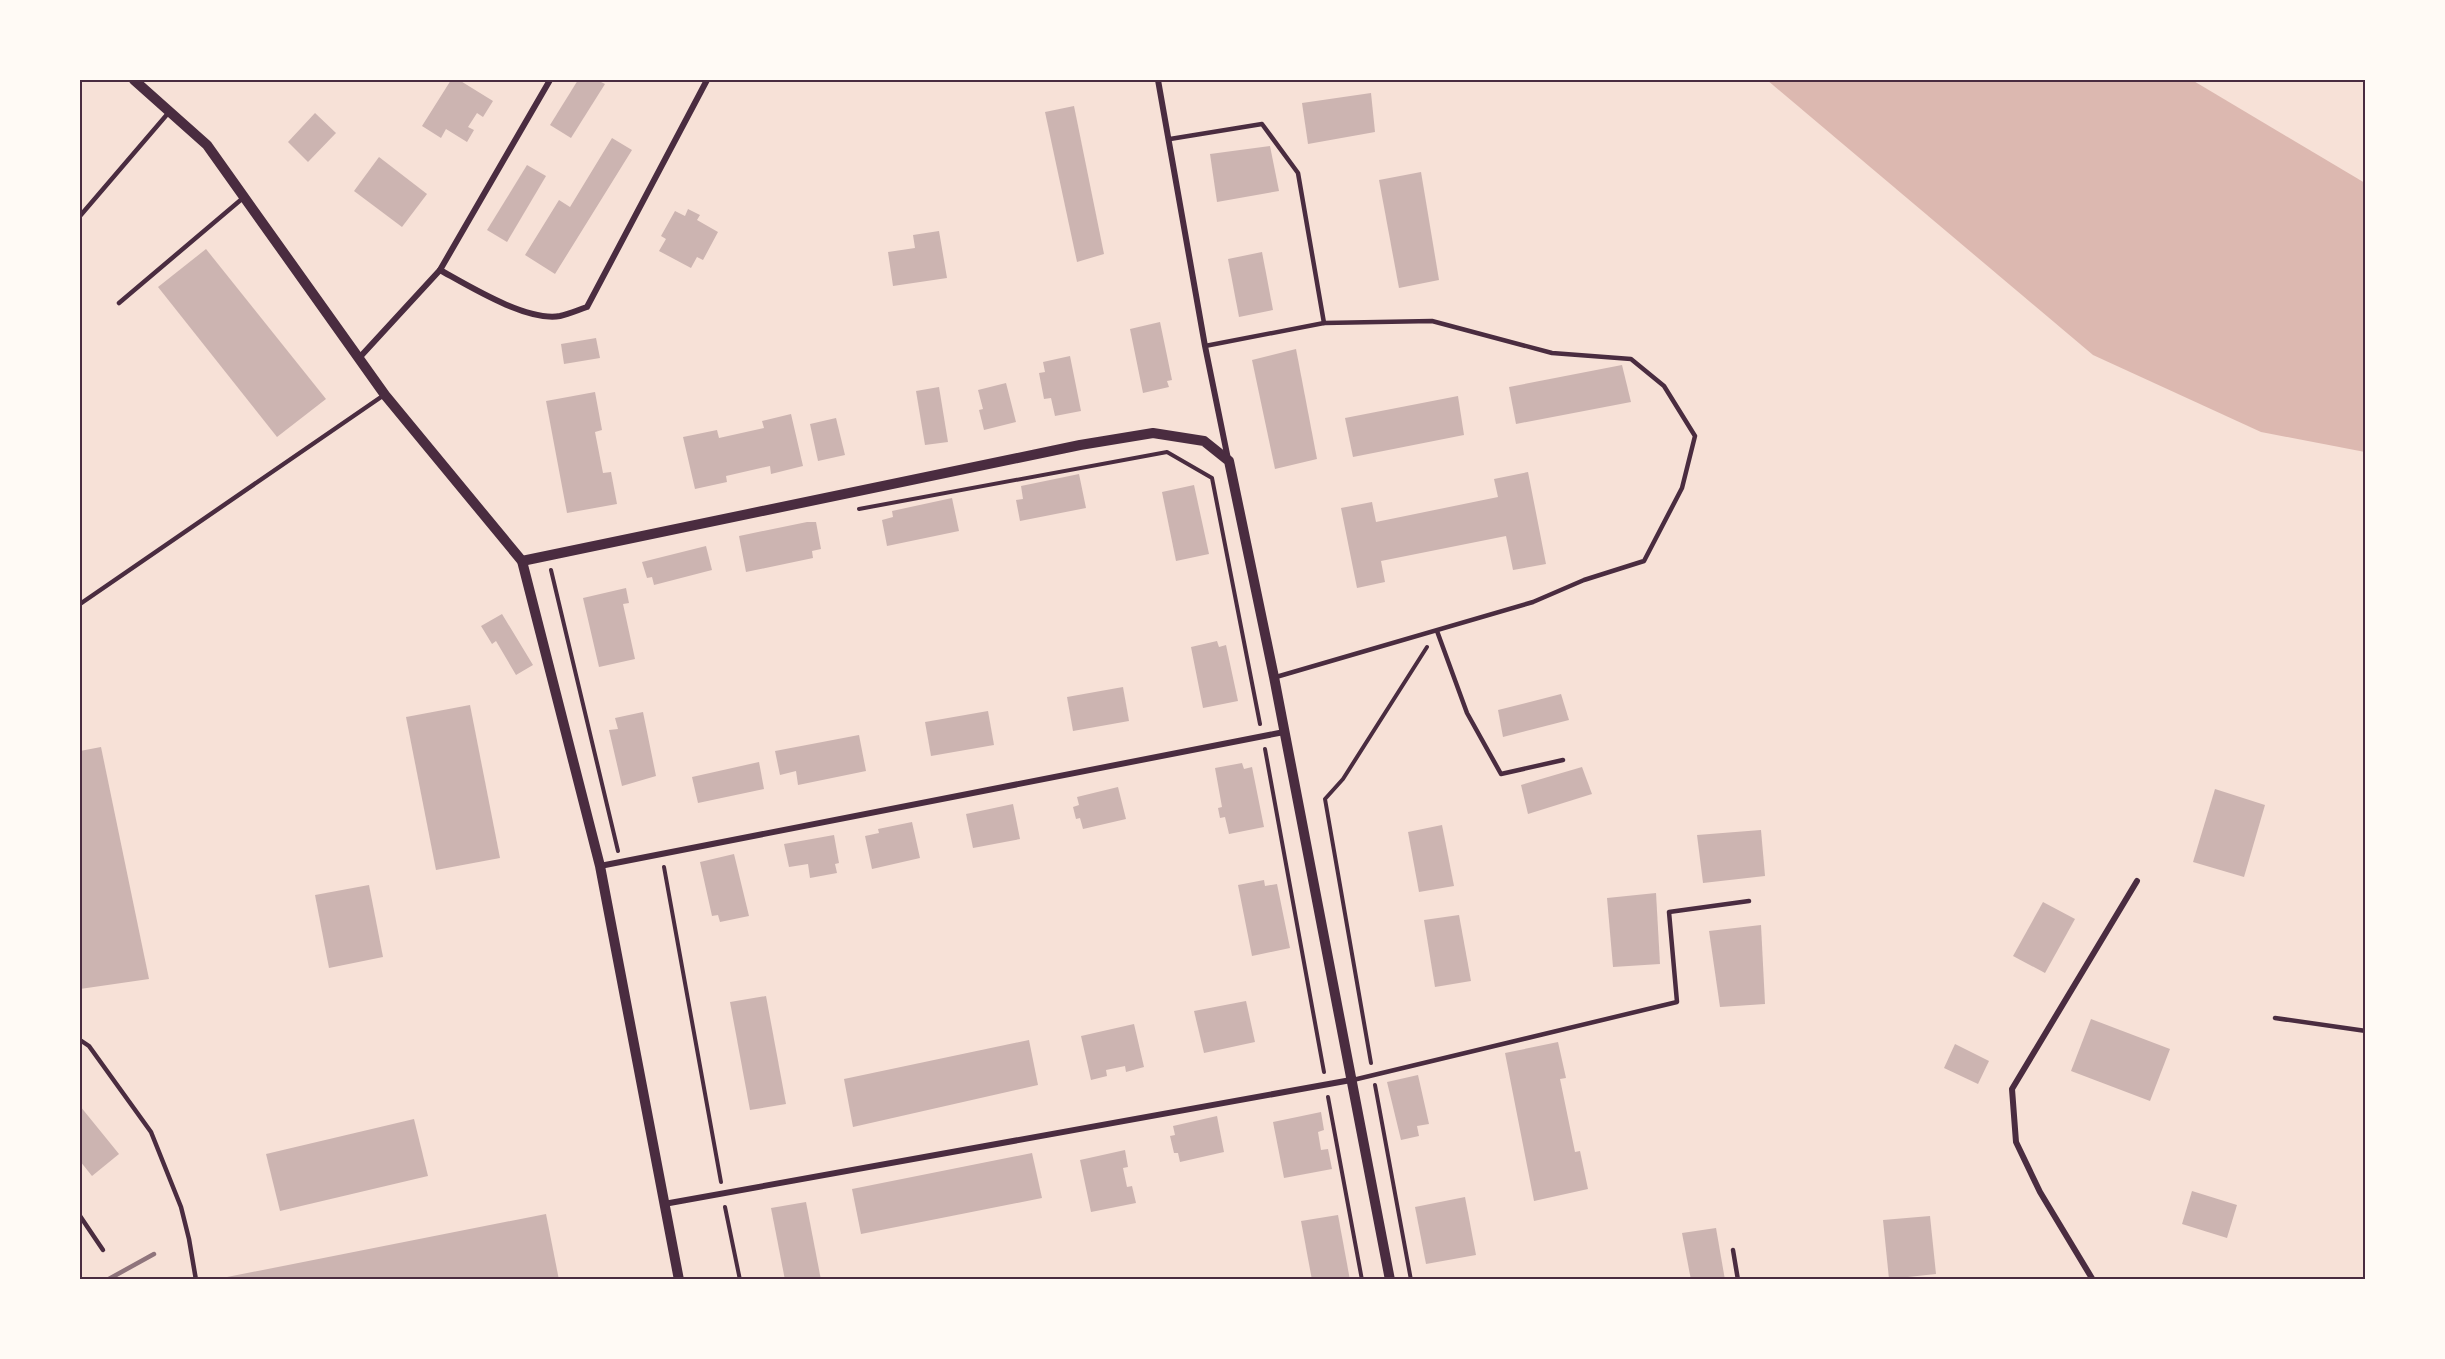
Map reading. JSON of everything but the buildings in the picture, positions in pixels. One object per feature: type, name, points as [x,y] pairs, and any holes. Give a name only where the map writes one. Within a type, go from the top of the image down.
[{"type":"street","points":[[134,80],[207,145],[385,395],[522,561],[600,866],[679,1280]]},
{"type":"street","points":[[360,357],[440,270],[550,80]]},
{"type":"street","points":[[440,270],[487,296],[525,312],[559,316],[587,307],[707,80]]},
{"type":"street","points":[[1158,80],[1205,346],[1274,677],[1390,1280]]},
{"type":"street","points":[[522,561],[1080,445],[1153,433],[1204,441],[1229,461]]},
{"type":"street","points":[[600,866],[1284,732]]},
{"type":"street","points":[[2093,1280],[2040,1192],[2016,1142],[2012,1089],[2137,881]]},
{"type":"street","points":[[663,1204],[1351,1080]]},
{"type":"lane","points":[[80,216],[170,111]]},
{"type":"lane","points":[[1170,139],[1262,124],[1298,173],[1324,323]]},
{"type":"lane","points":[[119,303],[244,196]]},
{"type":"lane","points":[[1205,346],[1324,323],[1432,321],[1552,353],[1631,359],[1664,386],[1695,436],[1682,488],[1644,561],[1584,580],[1533,602],[1274,677]]},
{"type":"lane","points":[[80,604],[385,395]]},
{"type":"lane","points":[[1437,631],[1467,713],[1500,774],[1563,760]]},
{"type":"lane","points":[[1351,1080],[1677,1002],[1669,912],[1749,901]]},
{"type":"lane","points":[[2275,1018],[2366,1031]]},
{"type":"lane","points":[[80,1040],[89,1046],[151,1132],[181,1207],[196,1280]]},
{"type":"lane","points":[[80,1216],[103,1250]]},
{"type":"lane","points":[[1733,1250],[1738,1280]]},
{"type":"path","points":[[853,510],[1167,452],[1212,478],[1362,1280]]},
{"type":"path","points":[[551,567],[614,843],[622,862]]},
{"type":"path","points":[[1411,1280],[1325,799],[1343,779],[1437,631]]},
{"type":"path","points":[[662,854],[740,1280]]},
{"type":"shaded area","points":[[1767,80],[2192,80],[2365,183],[2365,452],[2261,432],[2093,355]]},
{"type":"railway","points":[[107,1280],[154,1254]]}]
